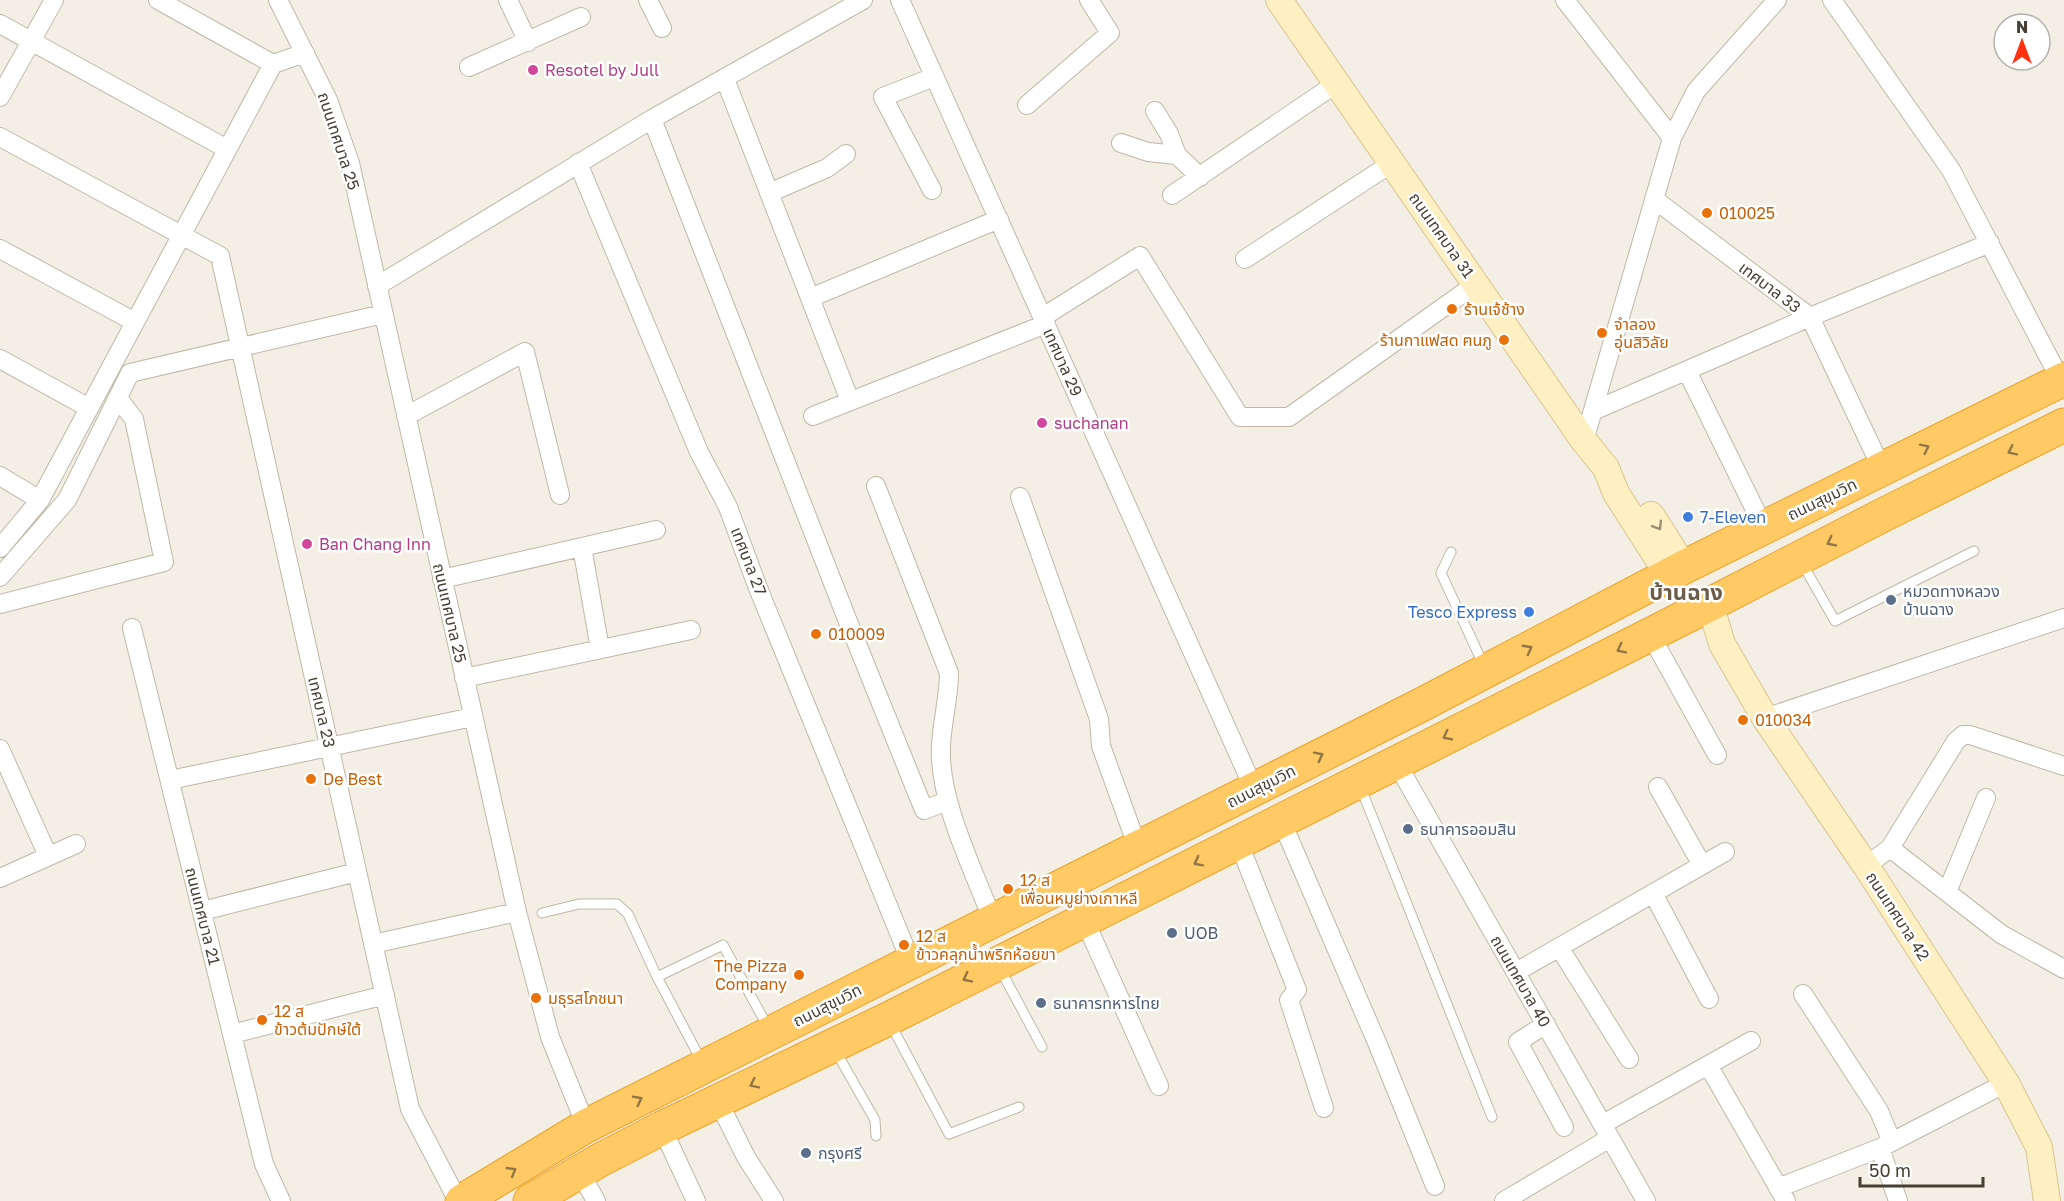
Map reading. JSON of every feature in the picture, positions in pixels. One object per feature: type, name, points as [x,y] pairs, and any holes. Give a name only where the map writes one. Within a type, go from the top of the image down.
[{"type":"highway","name":"ถนนสุขุมวิท","points":[[460,1201],[586,1126],[1138,848],[1764,528],[2062,380]]},
{"type":"highway","points":[[530,1201],[662,1128],[888,1019],[2064,425]]},
{"type":"highway","points":[[1677,572],[1701,609]]},
{"type":"highway","points":[[586,1126],[590,1166]]},
{"type":"main road","name":"ถนนเทศบาล 31","points":[[1279,0],[1584,441],[1606,468],[1632,485],[1677,572]]},
{"type":"main road","name":"ถนนเทศบาล 42","points":[[1701,609],[1766,718],[1866,866],[2006,1083],[2039,1147],[2047,1201]]},
{"type":"street","points":[[0,97],[54,0]]},
{"type":"street","points":[[158,0],[273,64]]},
{"type":"street","name":"ถนนเทศบาล 25","points":[[278,0],[328,100],[350,163],[516,912],[549,1037],[586,1126]]},
{"type":"street","points":[[508,0],[528,42]]},
{"type":"street","points":[[648,0],[662,28]]},
{"type":"street","points":[[377,286],[652,119],[862,0]]},
{"type":"street","name":"เทศบาล 29","points":[[900,0],[1254,789]]},
{"type":"street","points":[[1027,105],[1110,33],[1089,0]]},
{"type":"street","points":[[1565,0],[1672,138]]},
{"type":"street","points":[[1584,441],[1672,138],[1696,91],[1777,0]]},
{"type":"street","points":[[1832,0],[1951,170],[2062,380]]},
{"type":"street","points":[[469,67],[581,17]]},
{"type":"street","points":[[0,24],[227,149]]},
{"type":"street","points":[[0,548],[40,500],[273,64],[305,53]]},
{"type":"street","points":[[932,190],[883,97],[934,77]]},
{"type":"street","points":[[725,79],[850,401]]},
{"type":"street","points":[[1172,195],[1337,83]]},
{"type":"street","points":[[1155,111],[1169,134],[1177,154],[1200,177]]},
{"type":"street","points":[[652,119],[924,810],[947,801]]},
{"type":"street","name":"เทศบาล 23","points":[[0,136],[220,256],[410,1109],[460,1201]]},
{"type":"street","points":[[1121,143],[1148,152],[1177,154]]},
{"type":"street","points":[[769,193],[827,168],[846,154]]},
{"type":"street","name":"เทศบาล 27","points":[[578,163],[699,452],[728,507],[758,588],[911,962]]},
{"type":"street","points":[[1245,259],[1392,163]]},
{"type":"street","name":"เทศบาล 33","points":[[1654,199],[1810,317],[1882,469]]},
{"type":"street","points":[[810,298],[999,219]]},
{"type":"street","points":[[1593,411],[1810,317],[1990,243]]},
{"type":"street","points":[[0,249],[135,322]]},
{"type":"street","points":[[813,416],[1045,321],[1140,256],[1240,417],[1289,417],[1476,284]]},
{"type":"street","points":[[0,577],[66,500],[130,373],[383,314]]},
{"type":"street","points":[[406,416],[525,352],[560,495]]},
{"type":"street","points":[[0,359],[89,408]]},
{"type":"street","points":[[1687,371],[1764,528]]},
{"type":"street","points":[[0,604],[164,562],[134,419],[118,398]]},
{"type":"street","points":[[0,476],[40,500]]},
{"type":"street","points":[[876,486],[949,673],[949,691],[940,748],[947,801],[993,921]]},
{"type":"street","points":[[1020,497],[1099,719],[1101,746],[1138,848]]},
{"type":"street","points":[[442,579],[656,530]]},
{"type":"street","points":[[582,547],[600,649]]},
{"type":"street","points":[[1766,718],[2064,618]]},
{"type":"street","name":"ถนนเทศบาล 21","points":[[132,628],[264,1164],[281,1201]]},
{"type":"street","points":[[464,678],[691,630]]},
{"type":"street","points":[[1650,634],[1717,755]]},
{"type":"street","points":[[170,780],[473,717]]},
{"type":"street","points":[[1866,866],[1890,848],[1956,741],[1963,735],[1970,735],[2064,766]]},
{"type":"street","points":[[0,749],[48,856]]},
{"type":"street","name":"ถนนเทศบาล 40","points":[[1396,762],[1646,1201]]},
{"type":"street","points":[[1658,787],[1702,865]]},
{"type":"street","points":[[1947,892],[1986,798]]},
{"type":"street","points":[[1281,820],[1378,1045],[1435,1186]]},
{"type":"street","points":[[1238,841],[1297,990],[1289,1000],[1324,1108]]},
{"type":"street","points":[[0,878],[76,843]]},
{"type":"street","points":[[1890,848],[2001,934],[2064,969]]},
{"type":"street","points":[[1516,972],[1725,852]]},
{"type":"street","points":[[202,911],[357,872]]},
{"type":"street","points":[[1653,893],[1709,999]]},
{"type":"street","points":[[373,944],[516,912]]},
{"type":"street","points":[[1084,919],[1159,1086]]},
{"type":"street","points":[[1559,947],[1629,1059]]},
{"type":"street","points":[[1803,994],[1879,1111],[1898,1201]]},
{"type":"street","points":[[232,1034],[385,995]]},
{"type":"street","points":[[1546,1024],[1518,1042],[1564,1127]]},
{"type":"street","points":[[1504,1201],[1606,1131],[1708,1065],[1751,1041]]},
{"type":"street","points":[[1708,1065],[1782,1195],[2006,1083]]},
{"type":"street","points":[[718,1101],[746,1157],[774,1201]]},
{"type":"street","points":[[662,1128],[696,1201]]},
{"type":"street","points":[[590,1166],[596,1201]]},
{"type":"lane","points":[[1800,558],[1835,621],[1974,551]]},
{"type":"lane","points":[[1451,552],[1441,573],[1486,671]]},
{"type":"lane","points":[[1358,781],[1492,1117]]},
{"type":"lane","points":[[542,913],[579,904],[617,904],[628,914],[657,977],[704,1067]]},
{"type":"lane","points":[[657,977],[723,945],[771,1033]]},
{"type":"lane","points":[[997,963],[1042,1047]]},
{"type":"lane","points":[[888,1019],[949,1134],[1018,1107]]},
{"type":"lane","points":[[833,1045],[874,1120],[876,1136]]},
{"type":"place","name":"Resotel by Jull","points":[[533,70]]},
{"type":"place","name":"010025","points":[[1707,213]]},
{"type":"place","name":"ร้านเจ้ช้าง","points":[[1452,309]]},
{"type":"place","name":"จำลอง อุ่นสิวิลัย","points":[[1602,333]]},
{"type":"place","name":"ร้านกาแฟสด ฅนภู","points":[[1504,340]]},
{"type":"place","name":"suchanan","points":[[1042,423]]},
{"type":"place","name":"7-Eleven","points":[[1688,517]]},
{"type":"place","name":"Ban Chang Inn","points":[[307,544]]},
{"type":"place","name":"หมวดทางหลวง บ้านฉาง","points":[[1891,600]]},
{"type":"place","name":"Tesco Express","points":[[1529,612]]},
{"type":"place","name":"010009","points":[[816,634]]},
{"type":"place","name":"010034","points":[[1743,720]]},
{"type":"place","name":"De Best","points":[[311,779]]},
{"type":"place","name":"ธนาคารออมสิน","points":[[1408,829]]},
{"type":"place","name":"12 ส เพื่อนหมูย่างเกาหลี","points":[[1008,889]]},
{"type":"place","name":"UOB","points":[[1172,933]]},
{"type":"place","name":"12 ส ข้าวคลุกน้ำพริกห้อยขา","points":[[904,945]]},
{"type":"place","name":"The Pizza Company","points":[[799,975]]},
{"type":"place","name":"มธุรสโภชนา","points":[[536,998]]},
{"type":"place","name":"ธนาคารทหารไทย","points":[[1041,1003]]},
{"type":"place","name":"12 ส ข้าวต้มปักษ์ใต้","points":[[262,1020]]},
{"type":"place","name":"กรุงศรี","points":[[806,1153]]},
{"type":"district","name":"บ้านฉาง","points":[[1686,591]]}]
